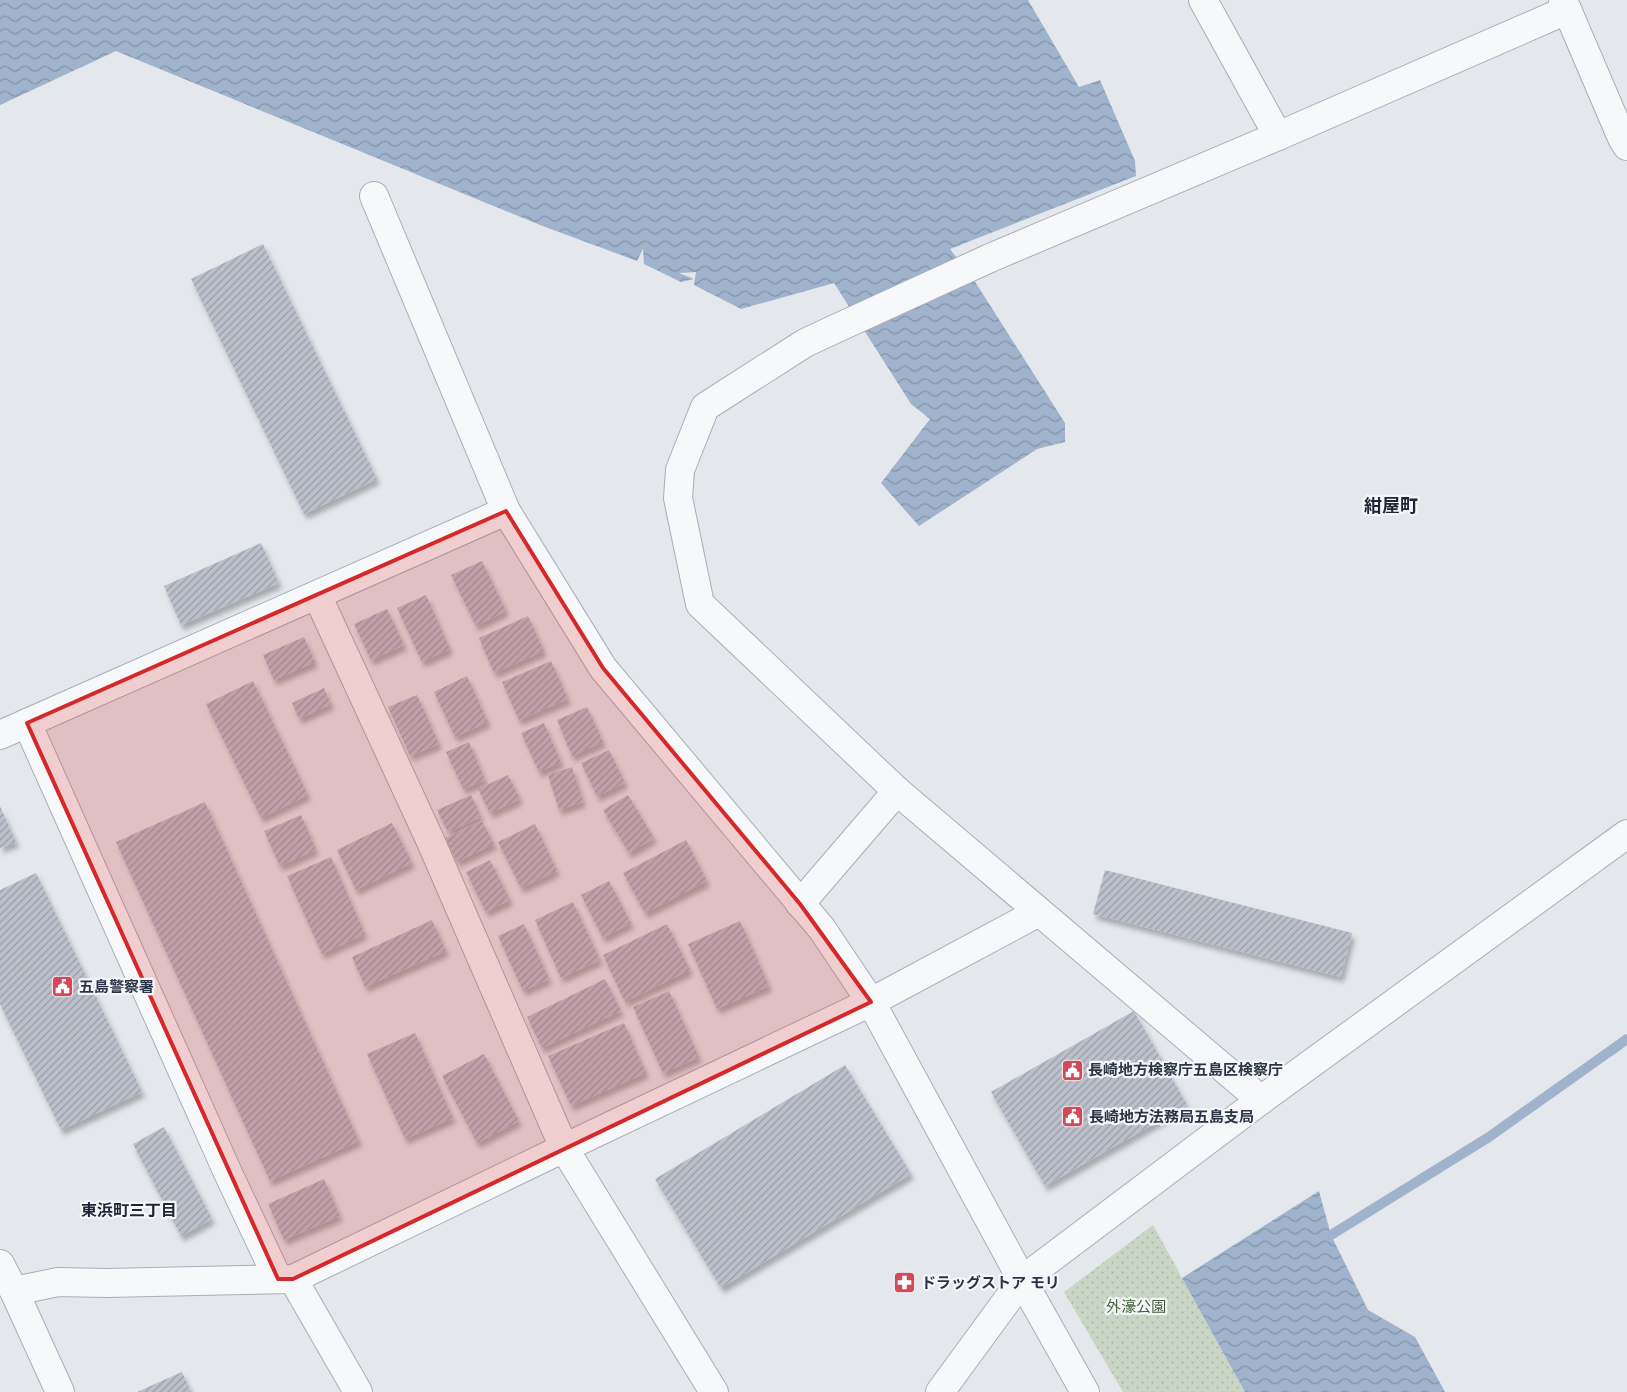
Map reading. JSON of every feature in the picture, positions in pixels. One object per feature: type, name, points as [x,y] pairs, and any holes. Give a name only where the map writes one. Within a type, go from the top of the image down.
[{"type":"street","points":[[1203,0],[1278,136]]},
{"type":"street","points":[[1261,1100],[897,791],[700,604],[678,498],[680,470],[705,407],[805,343],[990,258],[1278,136],[1565,5],[1625,140]]},
{"type":"street","points":[[374,196],[506,511],[603,668],[822,929],[871,1002],[1085,1392]]},
{"type":"street","points":[[0,735],[506,511]]},
{"type":"street","points":[[317,595],[432,842],[564,1148],[714,1392]]},
{"type":"street","points":[[27,723],[228,1173],[286,1279],[358,1392]]},
{"type":"street","points":[[800,904],[897,791]]},
{"type":"street","points":[[940,1392],[1022,1280],[1261,1100],[1627,834]]},
{"type":"street","points":[[14,1291],[58,1282],[106,1283],[286,1279],[871,1002],[1039,912]]},
{"type":"street","points":[[0,1264],[60,1392]]},
{"type":"highlighted area","points":[[506,511],[603,668],[800,904],[871,1002],[293,1279],[278,1279],[27,723]]},
{"type":"green space","name":"外濠公園","points":[[1153,1225],[1245,1392],[1123,1392],[1064,1292]]},
{"type":"water","points":[[0,0],[1028,0],[1079,87],[1100,80],[1135,161],[1136,176],[950,249],[972,277],[1065,423],[1065,442],[1037,449],[919,526],[881,483],[930,419],[911,404],[834,283],[741,309],[694,285],[696,272],[679,273],[694,279],[681,282],[644,264],[643,249],[637,261],[540,225],[116,51],[0,105]]},
{"type":"water","points":[[1319,1191],[1331,1235],[1368,1310],[1415,1337],[1445,1392],[1245,1392],[1182,1278]]},
{"type":"building","points":[[263,244],[377,479],[304,514],[191,279]]},
{"type":"building","points":[[261,543],[279,583],[181,625],[164,586]]},
{"type":"building","points":[[482,561],[506,611],[476,626],[451,575]]},
{"type":"building","points":[[426,595],[450,649],[422,662],[397,608]]},
{"type":"building","points":[[387,609],[404,645],[371,660],[354,624]]},
{"type":"building","points":[[528,616],[544,651],[494,673],[479,638]]},
{"type":"building","points":[[304,637],[315,662],[274,680],[263,655]]},
{"type":"building","points":[[551,661],[568,699],[519,720],[502,682]]},
{"type":"building","points":[[467,676],[488,722],[455,737],[434,692]]},
{"type":"building","points":[[253,681],[308,795],[261,818],[206,704]]},
{"type":"building","points":[[324,688],[331,704],[299,719],[292,703]]},
{"type":"building","points":[[417,695],[439,744],[410,756],[388,707]]},
{"type":"building","points":[[587,707],[603,742],[572,756],[557,720]]},
{"type":"building","points":[[544,723],[561,762],[539,772],[521,733]]},
{"type":"building","points":[[469,742],[485,780],[463,789],[446,752]]},
{"type":"building","points":[[609,750],[625,783],[597,796],[581,763]]},
{"type":"building","points":[[572,767],[583,802],[559,810],[548,775]]},
{"type":"building","points":[[508,775],[520,799],[490,813],[478,789]]},
{"type":"building","points":[[471,795],[481,817],[448,832],[437,810]]},
{"type":"building","points":[[628,795],[654,838],[629,853],[603,810]]},
{"type":"building","points":[[205,802],[359,1141],[270,1181],[116,842]]},
{"type":"building","points":[[0,806],[16,842],[0,848]]},
{"type":"building","points":[[301,815],[316,850],[280,866],[264,831]]},
{"type":"building","points":[[482,821],[494,844],[457,862],[445,838]]},
{"type":"building","points":[[392,823],[412,863],[356,890],[337,850]]},
{"type":"building","points":[[535,824],[557,871],[521,888],[498,842]]},
{"type":"building","points":[[686,840],[707,881],[645,913],[623,873]]},
{"type":"building","points":[[331,857],[365,934],[322,954],[287,876]]},
{"type":"building","points":[[490,860],[510,900],[486,912],[466,872]]},
{"type":"building","points":[[1105,870],[1352,933],[1341,977],[1093,914]]},
{"type":"building","points":[[36,873],[142,1092],[61,1130],[0,1004],[0,890]]},
{"type":"building","points":[[609,881],[631,923],[603,938],[581,895]]},
{"type":"building","points":[[573,902],[600,960],[561,978],[535,920]]},
{"type":"building","points":[[432,920],[446,951],[365,987],[352,957]]},
{"type":"building","points":[[740,921],[769,986],[717,1009],[688,944]]},
{"type":"building","points":[[524,924],[549,979],[523,991],[498,936]]},
{"type":"building","points":[[667,924],[690,970],[625,1002],[603,955]]},
{"type":"building","points":[[605,979],[621,1011],[542,1048],[527,1017]]},
{"type":"building","points":[[669,991],[699,1057],[663,1073],[633,1007]]},
{"type":"building","points":[[1134,1011],[1187,1105],[1045,1186],[991,1092]]},
{"type":"building","points":[[624,1023],[646,1073],[571,1106],[548,1056]]},
{"type":"building","points":[[415,1033],[453,1118],[405,1139],[367,1054]]},
{"type":"building","points":[[484,1054],[519,1121],[477,1143],[442,1076]]},
{"type":"building","points":[[845,1065],[911,1174],[721,1288],[655,1179]]},
{"type":"building","points":[[164,1127],[212,1219],[181,1236],[133,1144]]},
{"type":"building","points":[[324,1179],[340,1216],[284,1240],[268,1204]]},
{"type":"building","points":[[182,1372],[191,1392],[137,1392]]},
{"type":"waterway","points":[[1331,1235],[1489,1137],[1627,1039]]},
{"type":"place","name":"五島警察署","points":[[63,987]]},
{"type":"place","name":"長崎地方検察庁五島区検察庁","points":[[1072,1070]]},
{"type":"place","name":"長崎地方法務局五島支局","points":[[1073,1117]]},
{"type":"place","name":"ドラッグストア モリ","points":[[905,1283]]},
{"type":"district","name":"紺屋町","points":[[1391,506]]},
{"type":"district","name":"東浜町三丁目","points":[[129,1210]]}]
